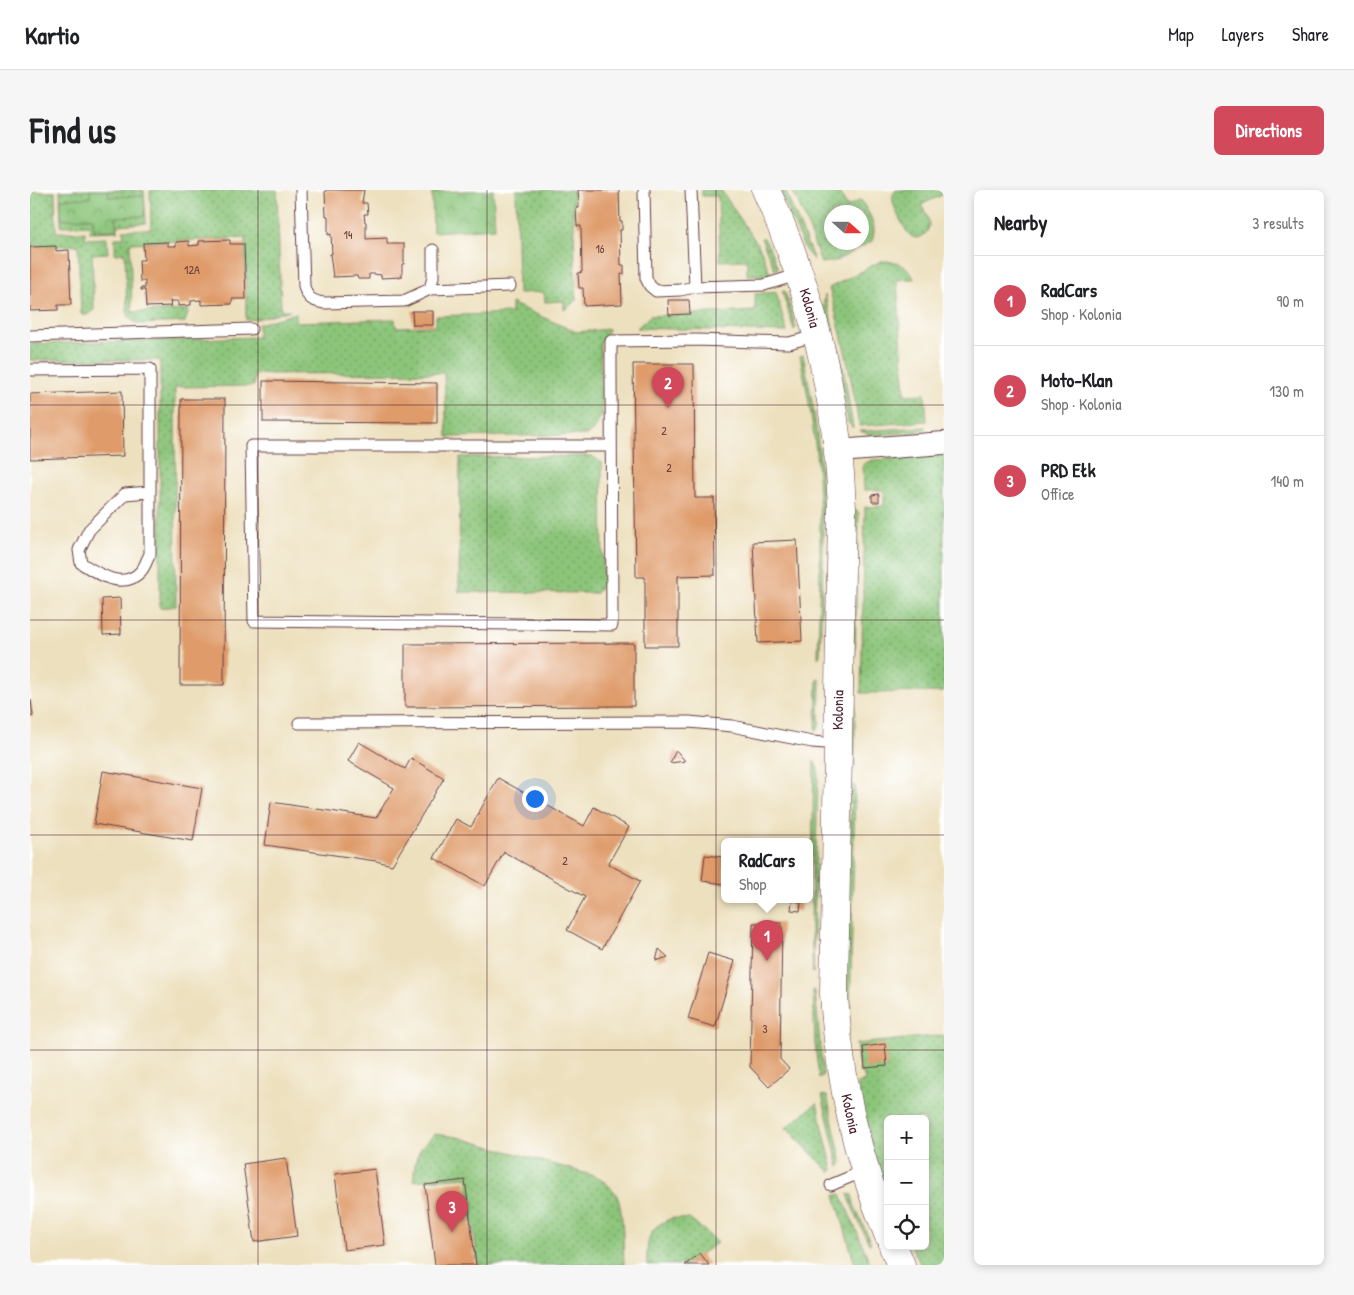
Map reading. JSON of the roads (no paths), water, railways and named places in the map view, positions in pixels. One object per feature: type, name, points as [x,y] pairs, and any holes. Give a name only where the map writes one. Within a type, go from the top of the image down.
[{"type":"street","name":"Kolonia","points":[[766,190],[787,237],[818,335],[829,385],[838,451],[842,517],[833,959],[834,1003],[843,1080],[852,1126],[864,1170],[896,1252]]},
{"type":"street","points":[[838,451],[944,443]]},
{"type":"lane","points":[[301,190],[304,286],[306,294],[310,299],[324,304],[404,300],[430,289],[510,286]]},
{"type":"lane","points":[[644,190],[646,278],[650,286],[656,291],[695,287],[764,285],[800,274]]},
{"type":"lane","points":[[691,190],[695,287]]},
{"type":"lane","points":[[430,289],[433,277],[433,250]]},
{"type":"lane","points":[[30,336],[251,329]]},
{"type":"lane","points":[[611,446],[251,446],[254,621],[612,625],[611,341],[697,340],[789,343],[818,335]]},
{"type":"lane","points":[[30,370],[150,368],[150,554],[142,571],[130,580],[111,580],[81,563],[79,550],[89,530],[125,494],[149,492]]},
{"type":"lane","points":[[299,723],[689,722],[732,726],[812,742],[838,744]]},
{"type":"lane","points":[[831,1185],[864,1170]]},
{"type":"place","name":"Moto-Klan","points":[[668,408]]},
{"type":"place","name":"RadCars","points":[[767,961]]},
{"type":"place","name":"PRD Ełk","points":[[452,1232]]}]
